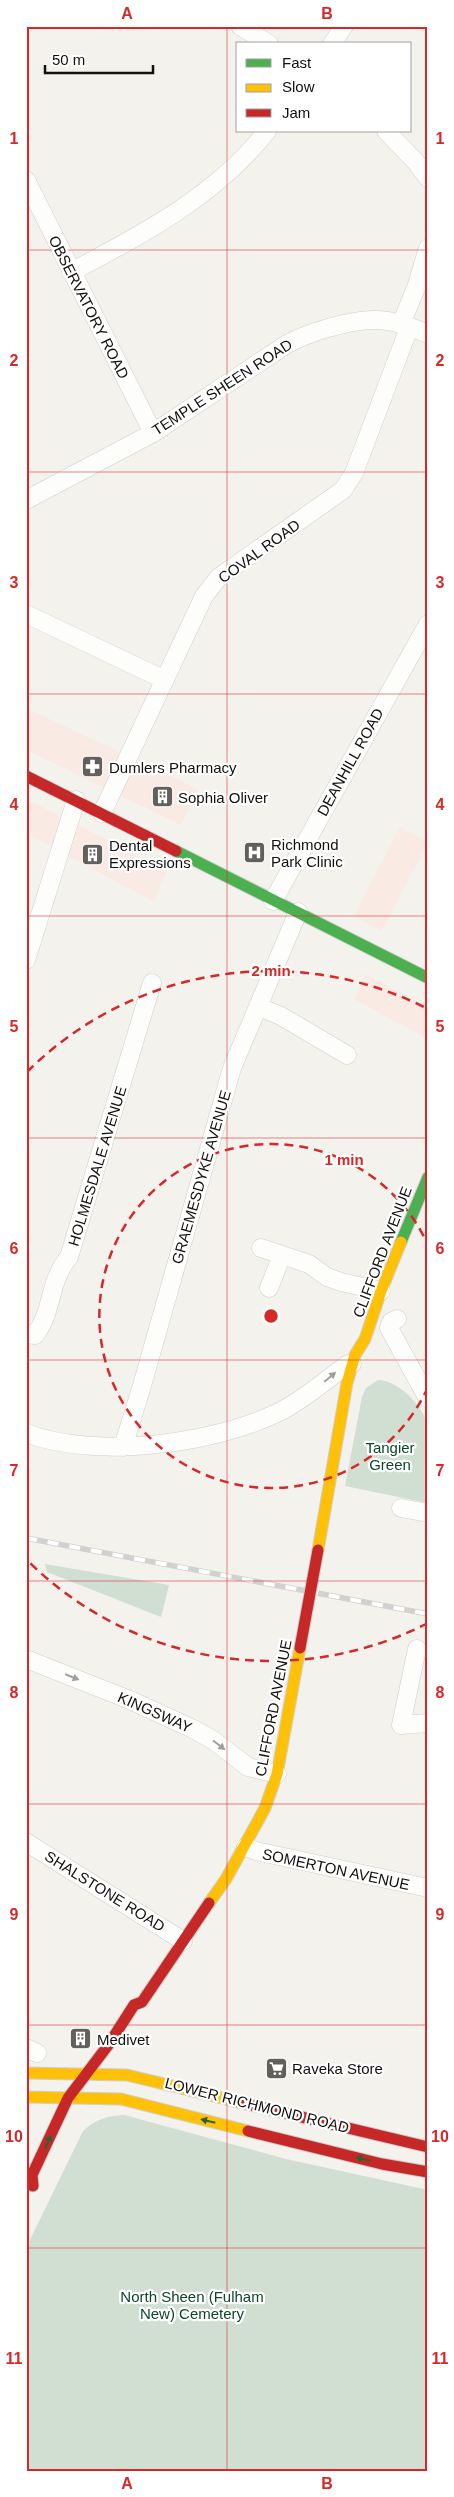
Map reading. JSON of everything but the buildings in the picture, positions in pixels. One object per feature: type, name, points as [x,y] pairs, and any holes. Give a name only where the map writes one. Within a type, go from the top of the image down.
[{"type":"highway","points":[[26,776],[428,978]]},
{"type":"highway","name":"CLIFFORD AVENUE","points":[[33,2186],[32,2175],[68,2098],[109,2044],[134,2005],[142,2002],[226,1880],[246,1847],[268,1801],[277,1774],[343,1416],[343,1397],[352,1364],[365,1339],[381,1292],[428,1177]]},
{"type":"highway","name":"CLIFFORD AVENUE","points":[[343,1416],[355,1390],[364,1358],[365,1339]]},
{"type":"highway","points":[[142,2002],[144,2010],[142,2015]]},
{"type":"highway","points":[[78,2113],[86,2099],[109,2069]]},
{"type":"highway","name":"LOWER RICHMOND ROAD","points":[[86,2073],[109,2069],[162,2082],[271,2123],[385,2151],[428,2147]]},
{"type":"highway","points":[[26,2073],[86,2073]]},
{"type":"highway","points":[[26,2097],[86,2099]]},
{"type":"highway","name":"LOWER RICHMOND ROAD","points":[[86,2099],[121,2099],[271,2123],[385,2151],[428,2172]]},
{"type":"highway","points":[[26,2198],[33,2186],[42,2180],[51,2164]]},
{"type":"street","points":[[240,26],[266,42]]},
{"type":"street","points":[[333,42],[344,26]]},
{"type":"street","points":[[71,272],[147,232],[209,190],[248,155],[266,132]]},
{"type":"street","points":[[387,132],[415,160],[428,178]]},
{"type":"street","name":"OBSERVATORY ROAD","points":[[26,180],[153,433]]},
{"type":"street","name":"COVAL ROAD","points":[[102,813],[204,596],[219,577],[343,490],[354,473],[407,333],[404,317],[416,288],[428,248]]},
{"type":"street","name":"TEMPLE SHEEN ROAD","points":[[26,500],[153,433],[287,344],[308,333],[373,319],[405,325],[428,334]]},
{"type":"street","points":[[26,614],[165,680]]},
{"type":"street","name":"DEANHILL ROAD","points":[[274,901],[428,624]]},
{"type":"street","points":[[26,960],[76,800]]},
{"type":"street","name":"GRAEMESDYKE AVENUE","points":[[122,1447],[141,1388],[232,1068],[298,912]]},
{"type":"street","name":"HOLMESDALE AVENUE","points":[[26,1334],[35,1334],[43,1324],[58,1270],[69,1257],[152,983]]},
{"type":"street","points":[[259,1007],[281,1016],[347,1055]]},
{"type":"street","points":[[261,1248],[308,1264],[341,1282],[381,1292]]},
{"type":"street","points":[[269,1288],[282,1255]]},
{"type":"street","points":[[397,1319],[391,1322],[389,1328],[428,1399]]},
{"type":"street","points":[[26,1433],[76,1445],[122,1447],[208,1435],[281,1411],[310,1394],[348,1364],[352,1364]]},
{"type":"street","points":[[401,1508],[428,1513]]},
{"type":"street","points":[[417,1649],[401,1725],[428,1723]]},
{"type":"street","name":"KINGSWAY","points":[[26,1659],[130,1700],[194,1729],[213,1740],[248,1767],[277,1774]]},
{"type":"street","name":"SHALSTONE ROAD","points":[[26,1842],[183,1941]]},
{"type":"street","name":"SOMERTON AVENUE","points":[[246,1847],[256,1851],[428,1888]]},
{"type":"shaded area","points":[[26,708],[198,789],[181,825],[26,750]]},
{"type":"shaded area","points":[[26,799],[167,870],[154,902],[26,833]]},
{"type":"shaded area","points":[[400,827],[428,843],[382,931],[354,916]]},
{"type":"shaded area","points":[[364,974],[428,1007],[428,1039],[354,999],[363,982]]},
{"type":"green space","name":"Tangier Green","points":[[378,1380],[386,1381],[400,1388],[413,1400],[427,1421],[429,1446],[428,1503],[345,1486],[362,1397],[366,1388]]},
{"type":"green space","points":[[45,1564],[169,1585],[161,1617],[47,1572]]},
{"type":"green space","name":"North Sheen (Fulham New) Cemetery","points":[[124,2115],[286,2159],[428,2190],[428,2471],[26,2471],[26,2248],[83,2131],[102,2119]]},
{"type":"railway","points":[[26,1538],[428,1614]]},
{"type":"traffic: fast","points":[[176,851],[428,978]]},
{"type":"traffic: fast","points":[[401,1242],[428,1177]]},
{"type":"traffic: slow","points":[[318,1550],[347,1383],[355,1355],[365,1339],[381,1291],[401,1242]]},
{"type":"traffic: slow","points":[[209,1903],[226,1879],[265,1808],[277,1774],[300,1648]]},
{"type":"traffic: slow","points":[[26,2073],[127,2075],[234,2101]]},
{"type":"traffic: slow","points":[[26,2097],[121,2099],[248,2131]]},
{"type":"traffic: jam","points":[[26,776],[176,851]]},
{"type":"traffic: jam","points":[[300,1648],[318,1550]]},
{"type":"traffic: jam","points":[[33,2186],[32,2175],[68,2098],[109,2044],[134,2005],[142,2002],[209,1903]]},
{"type":"traffic: jam","points":[[234,2101],[428,2147]]},
{"type":"traffic: jam","points":[[248,2131],[382,2164],[428,2172]]},
{"type":"place","name":"Dumlers Pharmacy","points":[[93,767]]},
{"type":"place","name":"Sophia Oliver","points":[[162,797]]},
{"type":"place","name":"Richmond Park Clinic","points":[[255,853]]},
{"type":"place","name":"Dental Expressions","points":[[93,854]]},
{"type":"place","name":"Medivet","points":[[81,2039]]},
{"type":"place","name":"Raveka Store","points":[[276,2068]]}]
